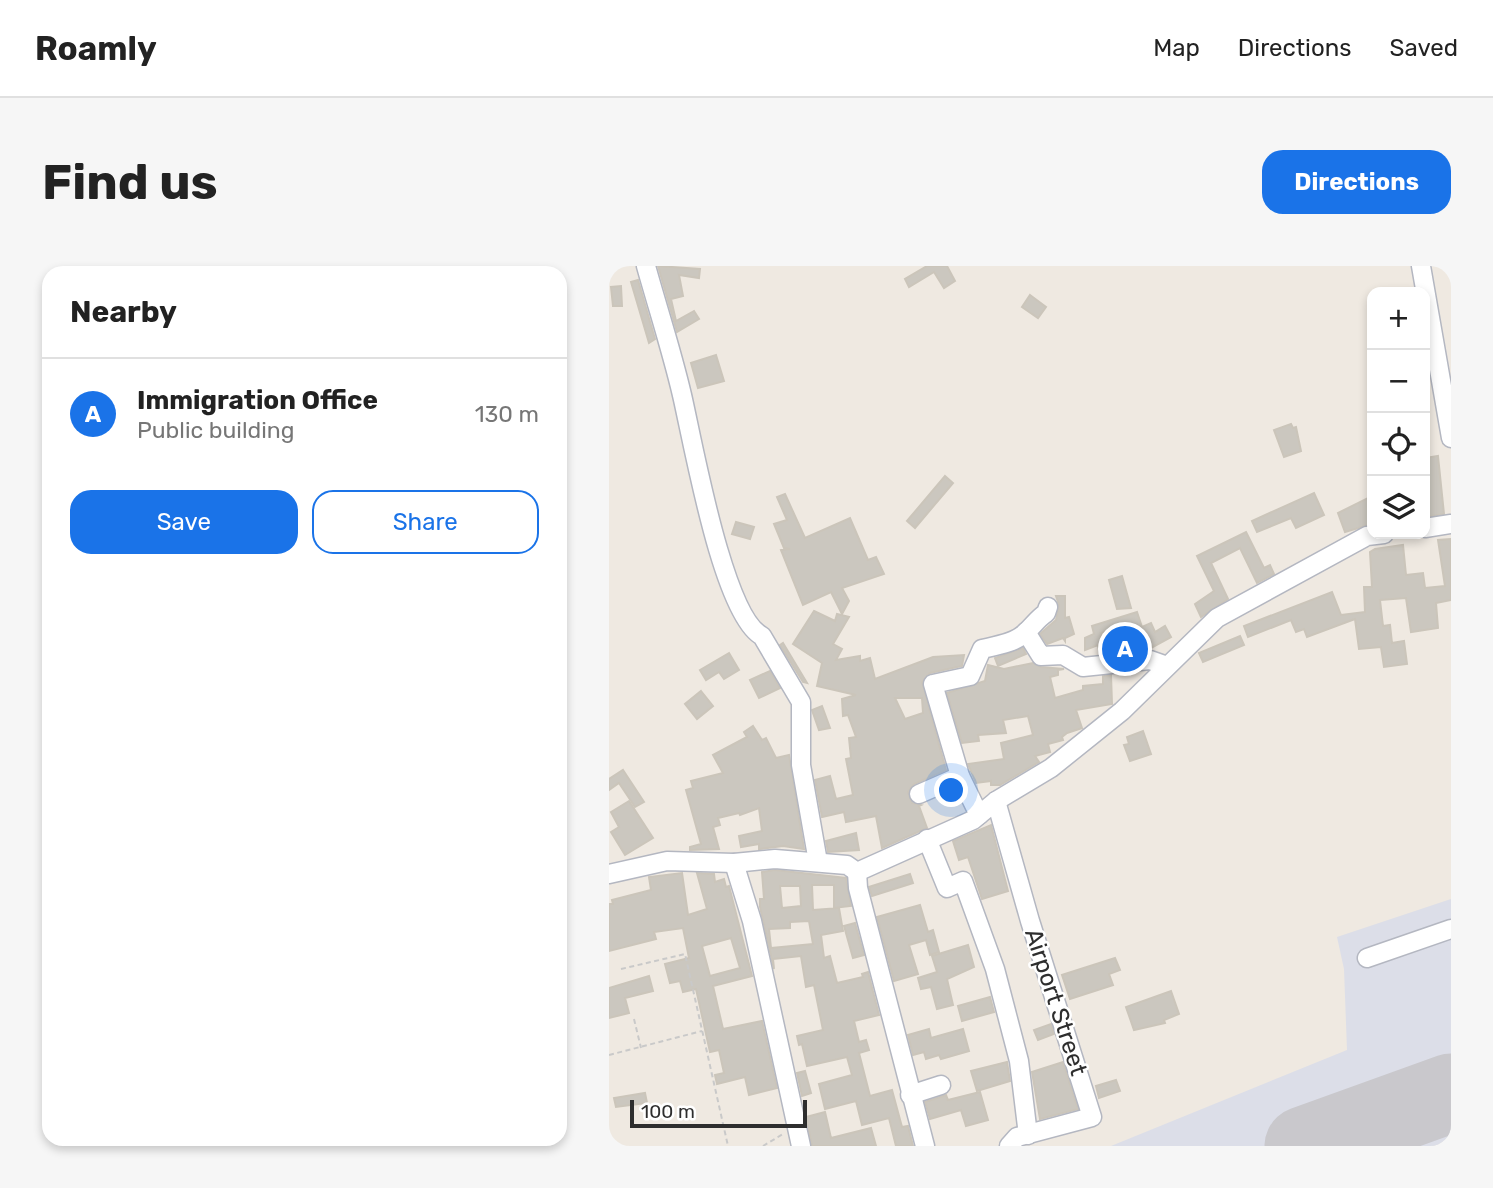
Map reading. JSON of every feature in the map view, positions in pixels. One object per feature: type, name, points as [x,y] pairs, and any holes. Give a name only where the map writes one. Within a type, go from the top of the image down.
[{"type":"street","points":[[646,266],[682,395],[697,469],[733,591],[752,631],[762,636],[801,702],[801,765],[818,862]]},
{"type":"street","points":[[1421,266],[1451,438]]},
{"type":"street","points":[[1430,527],[1451,524]]},
{"type":"street","points":[[857,872],[892,859],[979,815],[996,801],[1061,760],[1122,711],[1217,618],[1367,536]]},
{"type":"street","points":[[979,815],[960,776],[933,684],[970,676],[982,649],[1008,643],[1026,632],[1030,624],[1046,613],[1048,607]]},
{"type":"street","points":[[1026,632],[1041,656],[1063,655],[1083,667],[1150,660],[1167,666]]},
{"type":"street","points":[[919,794],[960,776]]},
{"type":"street","name":"Airport Street","points":[[996,801],[1030,921],[1092,1117],[1017,1137],[1009,1146]]},
{"type":"street","points":[[927,839],[947,888],[963,881],[995,969],[1019,1061],[1027,1135]]},
{"type":"street","points":[[609,874],[667,861],[734,863],[775,859],[847,865],[857,872]]},
{"type":"street","points":[[734,863],[752,921],[801,1146]]},
{"type":"street","points":[[857,872],[858,888],[925,1146]]},
{"type":"street","points":[[1367,958],[1451,929]]},
{"type":"street","points":[[910,1095],[941,1085]]},
{"type":"path","points":[[621,968],[685,954],[728,1146]]},
{"type":"path","points":[[634,1019],[641,1049]]},
{"type":"path","points":[[609,1055],[641,1049],[702,1031]]},
{"type":"path","points":[[762,1146],[797,1126]]},
{"type":"shaded area","points":[[1451,899],[1451,1146],[1111,1146],[1347,1050],[1344,969],[1337,937]]},
{"type":"building","points":[[658,266],[700,269],[699,278],[679,275],[683,296],[671,299],[676,321],[694,311],[699,319],[677,332]]},
{"type":"building","points":[[927,266],[947,266],[955,281],[944,288],[934,272],[909,287],[905,279]]},
{"type":"building","points":[[638,280],[655,339],[649,343],[631,282]]},
{"type":"building","points":[[621,286],[622,306],[613,306],[611,287]]},
{"type":"building","points":[[1030,295],[1046,307],[1038,318],[1022,307]]},
{"type":"building","points":[[716,355],[724,381],[698,388],[691,363]]},
{"type":"building","points":[[1291,424],[1293,428],[1296,427],[1301,451],[1284,457],[1274,430]]},
{"type":"building","points":[[1438,456],[1444,514],[1430,516],[1430,476],[1430,457]]},
{"type":"building","points":[[945,476],[953,483],[915,528],[907,521]]},
{"type":"building","points":[[1314,493],[1324,515],[1296,528],[1291,518],[1257,532],[1252,521]]},
{"type":"building","points":[[785,494],[805,538],[850,518],[868,560],[876,557],[884,574],[842,588],[849,601],[842,614],[831,592],[803,605],[781,550],[790,549],[784,548],[774,524],[787,520],[777,497]]},
{"type":"building","points":[[1367,498],[1367,525],[1345,532],[1338,513]]},
{"type":"building","points":[[736,522],[754,527],[750,539],[732,534]]},
{"type":"building","points":[[1246,532],[1264,568],[1270,565],[1274,574],[1257,583],[1240,548],[1211,563],[1228,599],[1201,617],[1195,604],[1214,591],[1197,556]]},
{"type":"building","points":[[1451,539],[1451,600],[1436,603],[1438,628],[1411,632],[1406,598],[1380,600],[1383,626],[1390,625],[1392,643],[1404,641],[1407,664],[1384,667],[1381,647],[1359,649],[1355,619],[1307,637],[1304,629],[1296,632],[1291,620],[1248,637],[1244,626],[1332,592],[1341,615],[1365,612],[1364,587],[1372,587],[1370,552],[1375,549],[1403,545],[1406,575],[1423,573],[1425,588],[1445,586],[1438,540]]},
{"type":"building","points":[[1122,576],[1131,608],[1117,609],[1109,580]]},
{"type":"building","points":[[1056,596],[1065,596],[1065,618],[1069,617],[1074,634],[1065,638],[1065,641],[1063,638],[1047,644],[1040,634],[1056,620],[1059,605]]},
{"type":"building","points":[[814,611],[835,621],[837,614],[849,617],[833,644],[842,649],[836,660],[860,656],[860,661],[870,658],[875,679],[933,657],[964,655],[962,666],[930,673],[922,682],[946,770],[914,784],[908,792],[912,803],[921,805],[919,806],[927,828],[882,848],[876,816],[846,822],[844,812],[822,817],[815,780],[830,776],[836,799],[853,795],[846,759],[851,758],[849,738],[856,737],[848,715],[843,716],[842,699],[856,695],[817,686],[822,663],[793,644]],"holes":[[[895,698],[922,698],[923,713],[905,719]]]},
{"type":"building","points":[[1137,612],[1142,627],[1151,623],[1155,632],[1165,626],[1171,637],[1151,648],[1133,650],[1125,625],[1101,633],[1109,653],[1100,654],[1098,645],[1085,650],[1085,638],[1094,634],[1092,626]]},
{"type":"building","points":[[1240,636],[1244,645],[1203,662],[1199,653]]},
{"type":"building","points":[[783,643],[807,683],[803,682],[780,645]]},
{"type":"building","points":[[1023,648],[1026,654],[998,666],[995,658]]},
{"type":"building","points":[[729,653],[739,670],[724,679],[719,672],[706,680],[700,670]]},
{"type":"building","points":[[1033,663],[1041,667],[1064,669],[1058,670],[1058,675],[1050,677],[1055,698],[1083,690],[1083,686],[1103,684],[1103,676],[1111,675],[1112,704],[1076,710],[1082,728],[1067,733],[1062,737],[1063,740],[1048,744],[1050,752],[1035,756],[1039,762],[1000,785],[991,785],[991,781],[976,783],[968,764],[1004,759],[1001,743],[1033,735],[1028,716],[1003,720],[1006,733],[978,735],[979,741],[962,743],[947,693],[985,681],[988,665],[1004,669]]},
{"type":"building","points":[[770,671],[780,688],[759,698],[750,680]]},
{"type":"building","points":[[701,691],[713,706],[697,719],[685,704]]},
{"type":"building","points":[[822,706],[830,728],[819,730],[812,710]]},
{"type":"building","points":[[753,726],[762,740],[766,738],[776,758],[789,755],[804,849],[783,846],[759,849],[759,844],[741,847],[739,836],[762,831],[759,808],[740,815],[739,813],[718,818],[720,825],[713,827],[719,849],[690,850],[690,847],[701,844],[686,790],[693,788],[691,781],[723,773],[713,755],[747,737],[744,732]]},
{"type":"building","points":[[1143,731],[1151,754],[1130,761],[1124,745],[1129,744],[1127,737]]},
{"type":"building","points":[[623,770],[644,802],[635,807],[619,783],[609,790],[609,779]]},
{"type":"building","points":[[629,801],[653,838],[625,855],[611,832],[619,827],[611,812]]},
{"type":"building","points":[[991,825],[1008,891],[982,899],[968,857],[959,860],[953,841]]},
{"type":"building","points":[[856,833],[859,850],[828,852],[826,841]]},
{"type":"building","points":[[775,870],[846,878],[851,906],[834,908],[834,885],[812,885],[813,910],[839,908],[843,931],[821,935],[824,958],[830,956],[837,983],[863,977],[862,974],[868,972],[879,1015],[854,1021],[859,1042],[866,1040],[869,1050],[859,1053],[870,1096],[892,1090],[902,1127],[908,1126],[913,1146],[896,1146],[889,1118],[862,1125],[856,1101],[825,1109],[819,1084],[852,1075],[847,1057],[807,1066],[802,1044],[799,1045],[797,1036],[823,1030],[814,985],[806,987],[801,956],[773,959],[774,969],[760,907],[760,899],[764,899],[762,872]],"holes":[[[780,886],[800,886],[801,906],[782,908]],[[809,921],[813,944],[771,948],[769,929],[790,928],[790,922]]]},
{"type":"building","points":[[682,873],[688,915],[707,909],[697,873],[714,874],[715,882],[724,879],[726,887],[729,886],[752,976],[713,986],[723,1029],[762,1021],[777,1088],[749,1095],[745,1077],[717,1084],[715,1075],[724,1073],[719,1050],[710,1052],[696,989],[683,992],[680,981],[670,983],[665,964],[689,958],[683,928],[654,932],[656,939],[609,951],[609,904],[613,904],[612,900],[651,890],[649,877]],"holes":[[[731,938],[740,968],[710,976],[702,946]]]},
{"type":"building","points":[[910,874],[913,883],[872,896],[869,887]]},
{"type":"building","points":[[920,905],[928,932],[933,930],[939,952],[930,955],[926,940],[909,945],[918,974],[894,981],[877,917]]},
{"type":"building","points":[[855,923],[864,955],[853,958],[844,926]]},
{"type":"building","points":[[968,945],[974,967],[947,979],[953,1005],[937,1009],[931,987],[921,989],[918,978],[937,972],[932,956]]},
{"type":"building","points":[[1115,958],[1120,970],[1109,974],[1113,985],[1070,999],[1062,975]]},
{"type":"building","points":[[649,976],[653,991],[625,998],[629,1013],[609,1018],[609,988]]},
{"type":"building","points":[[1171,991],[1179,1014],[1164,1020],[1165,1023],[1134,1030],[1126,1007]]},
{"type":"building","points":[[990,997],[994,1012],[962,1021],[958,1006]]},
{"type":"building","points":[[1051,1024],[1054,1034],[1038,1040],[1034,1030]]},
{"type":"building","points":[[929,1029],[931,1038],[963,1029],[969,1051],[941,1059],[939,1055],[926,1059],[924,1052],[913,1055],[908,1035]]},
{"type":"building","points":[[1007,1062],[1010,1081],[977,1091],[971,1071]]},
{"type":"building","points":[[1063,1062],[1078,1109],[1040,1119],[1032,1072]]},
{"type":"building","points":[[805,1071],[811,1093],[802,1096],[797,1073]]},
{"type":"building","points":[[1116,1080],[1120,1091],[1099,1098],[1096,1086]]},
{"type":"building","points":[[980,1092],[988,1120],[966,1126],[961,1110],[930,1119],[925,1102],[946,1095],[948,1100]]},
{"type":"building","points":[[645,1093],[647,1103],[616,1107],[614,1098]]},
{"type":"building","points":[[825,1112],[831,1138],[871,1128],[876,1146],[812,1146],[806,1117]]},
{"type":"runway","points":[[1304,1146],[1451,1093]]},
{"type":"place","name":"Immigration Office","points":[[1125,649]]}]
